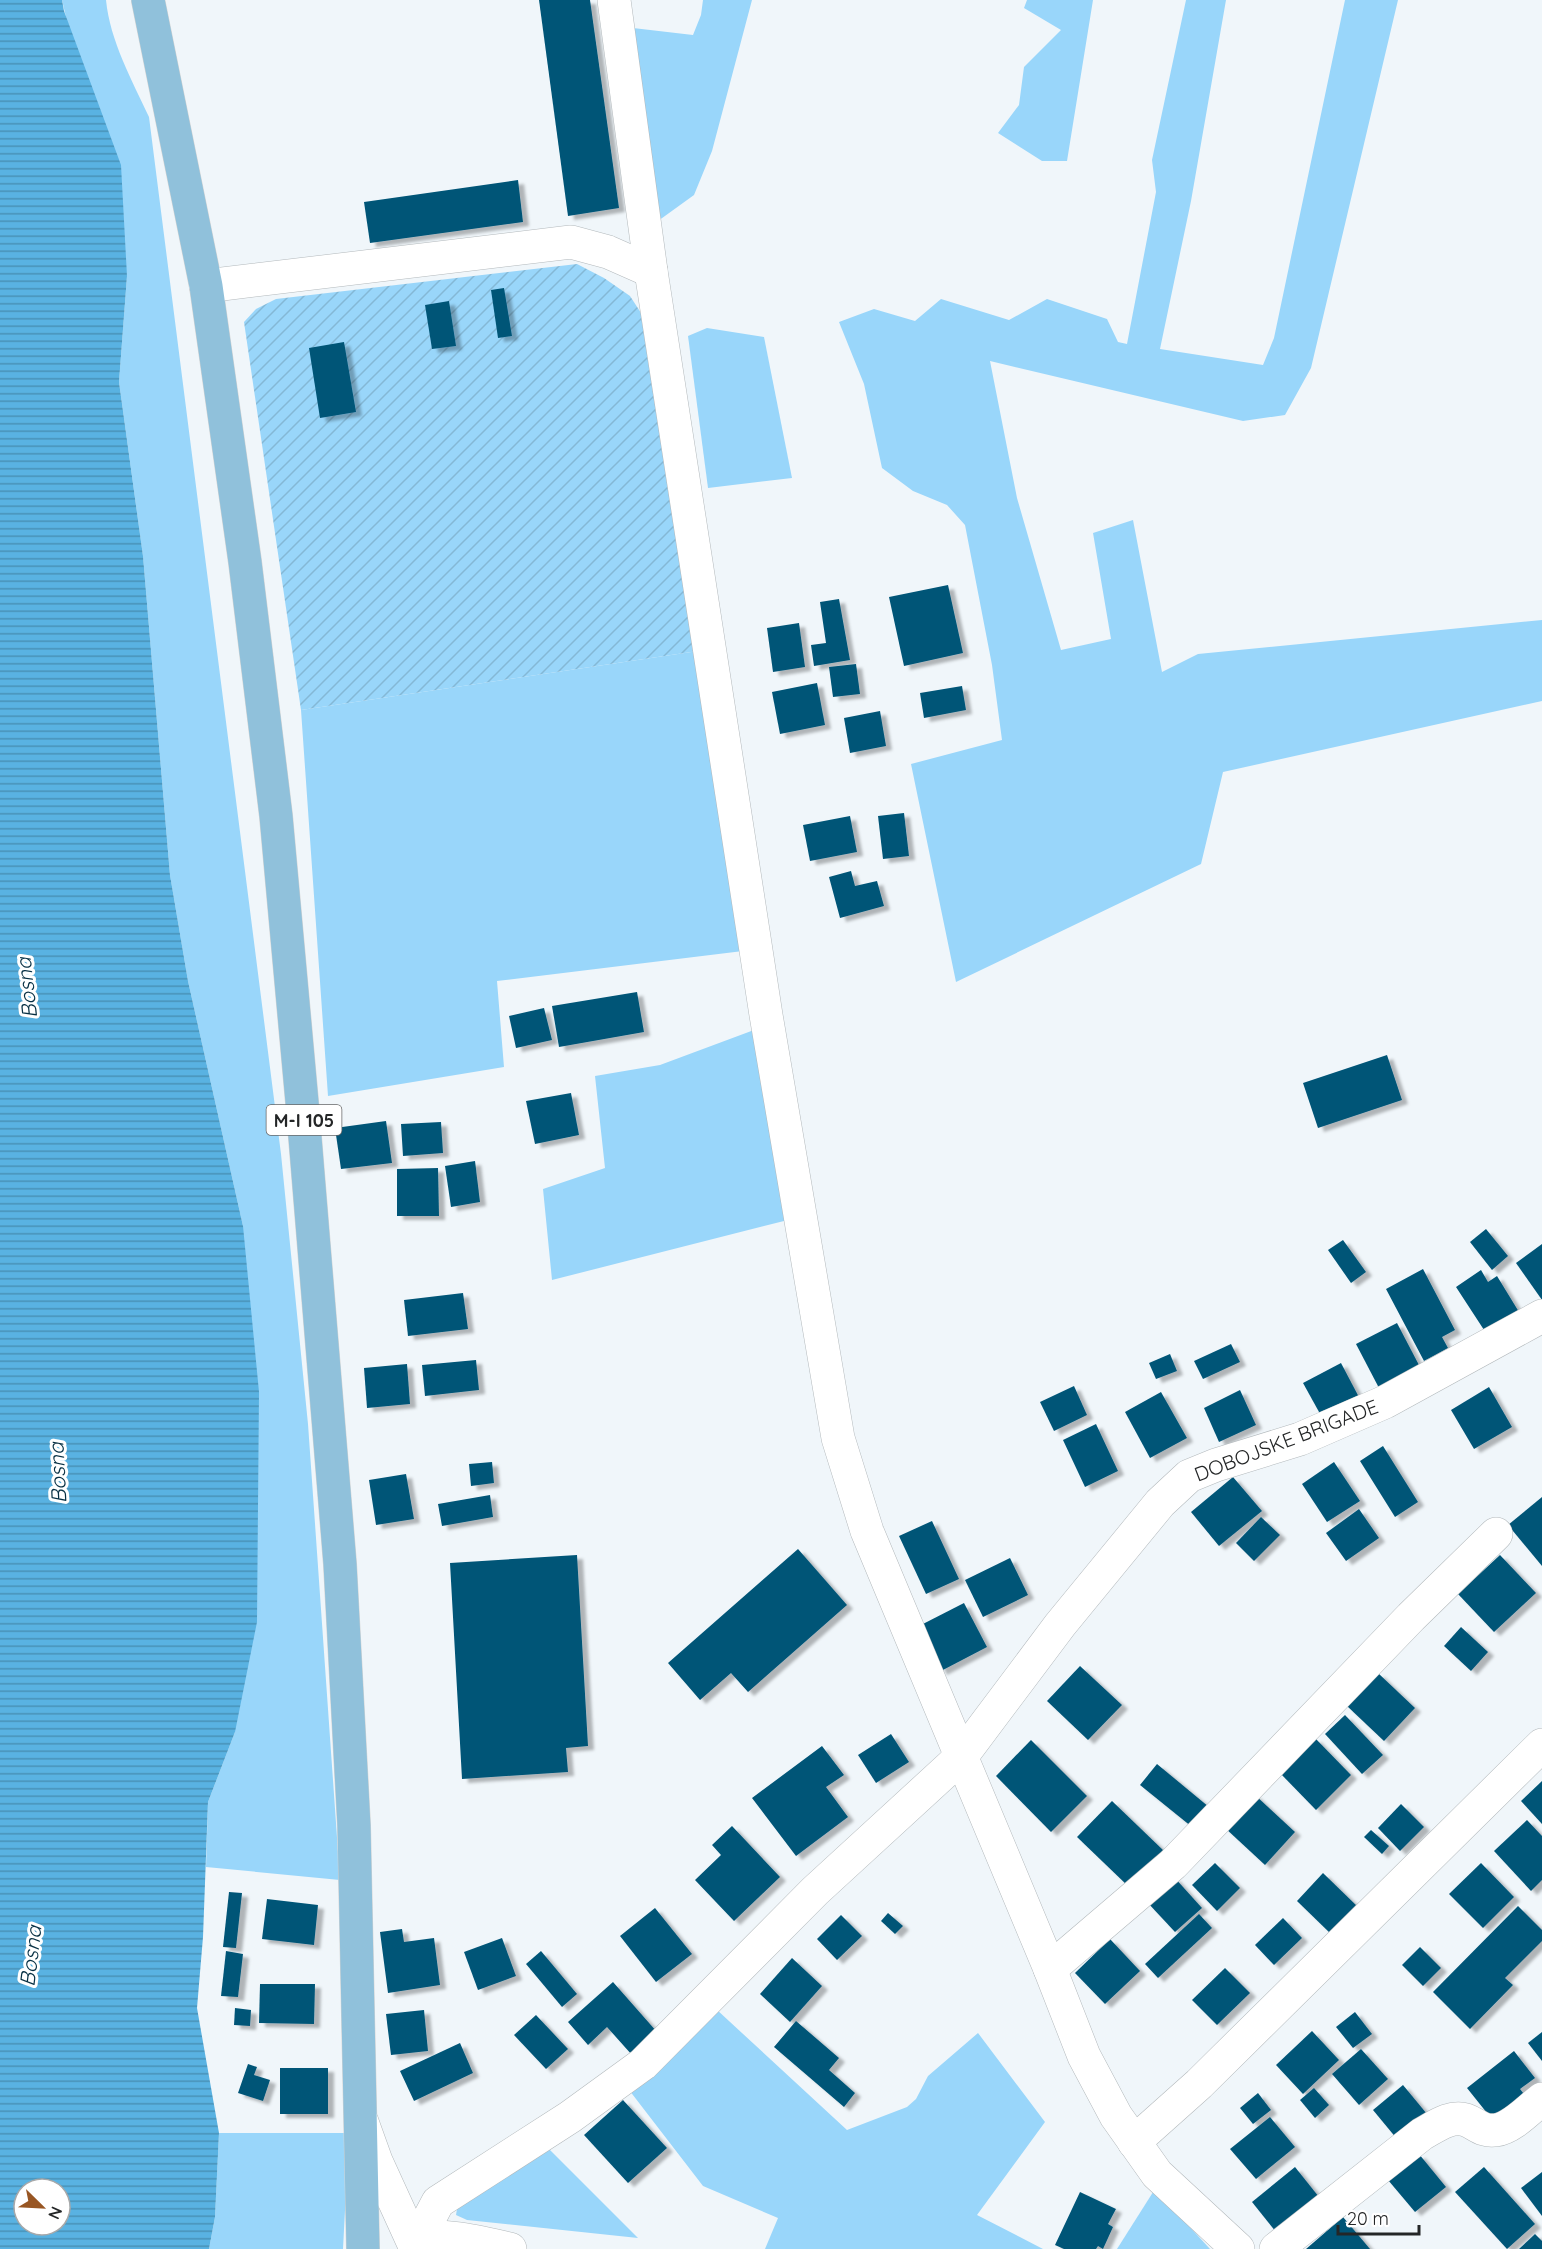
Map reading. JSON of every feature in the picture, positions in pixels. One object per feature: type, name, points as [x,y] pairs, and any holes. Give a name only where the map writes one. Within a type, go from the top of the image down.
[{"type":"main road","name":"M-I 105","points":[[148,0],[206,286],[245,562],[275,805],[340,1564],[354,1826],[363,2235]]},
{"type":"street","points":[[614,0],[651,271],[766,1015],[838,1438],[867,1531],[1050,1969],[1084,2056],[1116,2116],[1157,2174],[1238,2249]]},
{"type":"street","points":[[206,286],[571,242],[608,252],[651,271]]},
{"type":"street","name":"DOBOJSKE BRIGADE","points":[[417,2243],[438,2202],[570,2118],[643,2064],[815,1892],[961,1757],[1060,1625],[1160,1503],[1190,1476],[1216,1465],[1300,1439],[1385,1402],[1542,1316]]},
{"type":"street","points":[[1050,1969],[1173,1864],[1411,1617],[1496,1534]]},
{"type":"street","points":[[1134,2142],[1199,2084],[1542,1745]]},
{"type":"street","points":[[1276,2249],[1422,2134],[1456,2119],[1466,2120],[1484,2130],[1497,2130],[1542,2099]]},
{"type":"street","points":[[361,2117],[376,2161],[417,2243]]},
{"type":"street","points":[[363,2235],[417,2243],[453,2238],[510,2249]]},
{"type":"shaded area","points":[[62,0],[106,0],[117,45],[149,117],[281,1154],[308,1424],[340,1880],[206,1867],[208,1802],[235,1732],[243,1226],[188,981],[170,875],[143,556],[119,382],[127,276]]},
{"type":"shaded area","points":[[703,0],[752,0],[712,151],[694,195],[658,221],[633,28],[693,35],[701,15]]},
{"type":"shaded area","points":[[1027,0],[1093,0],[1067,161],[1042,161],[998,133],[1019,105],[1024,67],[1061,30],[1024,8]]},
{"type":"shaded area","points":[[1186,0],[1226,0],[1191,201],[1160,349],[1263,365],[1274,338],[1345,0],[1398,0],[1311,368],[1285,415],[1243,421],[990,361],[1017,498],[1061,650],[1111,639],[1093,533],[1133,520],[1162,672],[1198,654],[1542,620],[1542,701],[1223,772],[1201,864],[956,982],[911,764],[1002,740],[992,665],[965,525],[947,505],[913,491],[882,468],[864,384],[839,322],[874,309],[915,321],[941,299],[1009,320],[1047,299],[1107,319],[1118,342],[1127,344],[1156,192],[1152,160]]},
{"type":"shaded area","points":[[577,264],[604,278],[630,296],[643,316],[698,651],[301,710],[244,322],[256,309],[276,299]]},
{"type":"shaded area","points":[[707,328],[764,337],[792,478],[708,488],[688,336]]},
{"type":"shaded area","points":[[698,651],[743,951],[497,981],[504,1067],[328,1096],[301,710]]},
{"type":"shaded area","points":[[754,1030],[788,1220],[552,1280],[543,1189],[605,1168],[595,1076],[660,1065]]},
{"type":"shaded area","points":[[716,2009],[847,2130],[907,2107],[916,2099],[928,2076],[978,2033],[1045,2122],[977,2215],[1043,2249],[765,2249],[778,2218],[703,2186],[626,2086]]},
{"type":"shaded area","points":[[219,2133],[349,2133],[343,2249],[209,2249],[215,2217]]},
{"type":"shaded area","points":[[544,2144],[638,2238],[467,2220],[456,2215],[458,2203]]},
{"type":"shaded area","points":[[1155,2189],[1210,2249],[1117,2249]]},
{"type":"water","name":"Bosna","points":[[0,0],[62,0],[64,11],[121,165],[127,276],[119,382],[143,556],[170,875],[188,981],[243,1226],[259,1392],[257,1622],[235,1732],[208,1802],[203,1937],[197,2008],[219,2133],[215,2217],[209,2249],[0,2249]]},
{"type":"building","points":[[539,0],[590,0],[619,208],[568,216]]},
{"type":"building","points":[[518,180],[523,222],[370,243],[364,202]]},
{"type":"building","points":[[504,288],[512,336],[498,338],[491,290]]},
{"type":"building","points":[[449,301],[456,346],[432,349],[425,305]]},
{"type":"building","points":[[344,342],[356,412],[320,418],[309,348]]},
{"type":"building","points":[[948,585],[963,653],[904,666],[889,597]]},
{"type":"building","points":[[839,599],[850,660],[814,666],[811,645],[826,643],[820,602]]},
{"type":"building","points":[[799,623],[805,667],[773,672],[767,628]]},
{"type":"building","points":[[856,664],[860,694],[833,697],[829,667]]},
{"type":"building","points":[[817,683],[825,725],[780,734],[772,692]]},
{"type":"building","points":[[962,686],[966,710],[924,718],[920,693]]},
{"type":"building","points":[[880,711],[886,746],[850,753],[844,718]]},
{"type":"building","points":[[904,813],[909,856],[883,859],[878,816]]},
{"type":"building","points":[[850,816],[857,852],[810,861],[803,825]]},
{"type":"building","points":[[851,871],[855,886],[877,881],[884,906],[840,918],[829,877]]},
{"type":"building","points":[[637,992],[644,1032],[559,1047],[552,1006]]},
{"type":"building","points":[[544,1008],[552,1040],[516,1048],[509,1016]]},
{"type":"building","points":[[1387,1055],[1402,1100],[1318,1128],[1303,1083]]},
{"type":"building","points":[[571,1093],[579,1135],[535,1144],[526,1101]]},
{"type":"building","points":[[386,1121],[392,1163],[341,1169],[335,1128]]},
{"type":"building","points":[[441,1122],[443,1153],[403,1156],[401,1124]]},
{"type":"building","points":[[475,1161],[480,1202],[451,1207],[445,1166]]},
{"type":"building","points":[[438,1168],[439,1216],[397,1216],[397,1169]]},
{"type":"building","points":[[1486,1229],[1508,1256],[1492,1270],[1470,1242]]},
{"type":"building","points":[[1343,1240],[1366,1272],[1351,1283],[1328,1250]]},
{"type":"building","points":[[1542,1244],[1542,1300],[1516,1263]]},
{"type":"building","points":[[1423,1269],[1455,1330],[1442,1337],[1448,1348],[1424,1361],[1386,1289]]},
{"type":"building","points":[[1481,1270],[1488,1282],[1497,1276],[1519,1312],[1486,1333],[1456,1287]]},
{"type":"building","points":[[463,1293],[468,1329],[408,1336],[404,1300]]},
{"type":"building","points":[[1397,1323],[1420,1367],[1379,1388],[1356,1344]]},
{"type":"building","points":[[1231,1344],[1240,1362],[1203,1379],[1194,1361]]},
{"type":"building","points":[[1170,1354],[1177,1371],[1156,1379],[1149,1363]]},
{"type":"building","points":[[476,1360],[479,1390],[425,1396],[422,1365]]},
{"type":"building","points":[[1341,1363],[1361,1401],[1324,1421],[1303,1383]]},
{"type":"building","points":[[407,1364],[410,1404],[367,1408],[364,1368]]},
{"type":"building","points":[[1074,1386],[1087,1415],[1054,1431],[1040,1402]]},
{"type":"building","points":[[1489,1387],[1512,1427],[1474,1449],[1451,1410]]},
{"type":"building","points":[[1240,1390],[1256,1425],[1219,1442],[1204,1408]]},
{"type":"building","points":[[1161,1392],[1187,1438],[1150,1458],[1125,1412]]},
{"type":"building","points":[[1096,1424],[1118,1471],[1085,1487],[1063,1440]]},
{"type":"building","points":[[1383,1446],[1418,1502],[1395,1517],[1360,1461]]},
{"type":"building","points":[[492,1462],[494,1483],[471,1486],[469,1464]]},
{"type":"building","points":[[1334,1462],[1360,1501],[1327,1522],[1302,1484]]},
{"type":"building","points":[[406,1474],[414,1519],[376,1525],[369,1480]]},
{"type":"building","points":[[1233,1477],[1262,1511],[1219,1546],[1191,1512]]},
{"type":"building","points":[[490,1495],[493,1517],[442,1526],[438,1504]]},
{"type":"building","points":[[1542,1497],[1542,1566],[1508,1525]]},
{"type":"building","points":[[1359,1509],[1379,1538],[1346,1561],[1326,1533]]},
{"type":"building","points":[[1261,1517],[1280,1535],[1254,1561],[1236,1543]]},
{"type":"building","points":[[932,1521],[959,1579],[926,1594],[899,1536]]},
{"type":"building","points":[[798,1549],[847,1605],[748,1692],[731,1673],[700,1700],[668,1663]]},
{"type":"building","points":[[577,1555],[588,1746],[566,1748],[568,1772],[462,1779],[450,1563]]},
{"type":"building","points":[[1500,1555],[1536,1593],[1494,1632],[1458,1594]]},
{"type":"building","points":[[1010,1558],[1028,1595],[983,1617],[965,1580]]},
{"type":"building","points":[[964,1603],[987,1647],[941,1671],[919,1626]]},
{"type":"building","points":[[1461,1627],[1488,1652],[1471,1671],[1444,1646]]},
{"type":"building","points":[[1080,1666],[1122,1705],[1088,1740],[1047,1701]]},
{"type":"building","points":[[1378,1673],[1415,1708],[1384,1741],[1347,1706]]},
{"type":"building","points":[[1345,1715],[1383,1755],[1362,1774],[1325,1734]]},
{"type":"building","points":[[891,1734],[909,1762],[876,1783],[858,1755]]},
{"type":"building","points":[[1315,1738],[1351,1775],[1316,1810],[1280,1773]]},
{"type":"building","points":[[1031,1740],[1087,1796],[1051,1832],[996,1776]]},
{"type":"building","points":[[822,1746],[844,1775],[826,1787],[848,1817],[796,1856],[752,1798]]},
{"type":"building","points":[[1157,1764],[1209,1807],[1192,1827],[1140,1785]]},
{"type":"building","points":[[1542,1781],[1542,1824],[1521,1801]]},
{"type":"building","points":[[1254,1794],[1295,1832],[1265,1865],[1224,1827]]},
{"type":"building","points":[[1112,1801],[1164,1851],[1129,1887],[1077,1837]]},
{"type":"building","points":[[1401,1804],[1424,1827],[1400,1851],[1378,1828]]},
{"type":"building","points":[[1527,1820],[1542,1836],[1542,1880],[1531,1891],[1494,1851]]},
{"type":"building","points":[[732,1826],[780,1877],[734,1921],[695,1880],[721,1855],[712,1845]]},
{"type":"building","points":[[1371,1830],[1389,1846],[1382,1854],[1364,1837]]},
{"type":"building","points":[[1215,1863],[1240,1888],[1217,1911],[1192,1885]]},
{"type":"building","points":[[1481,1863],[1514,1897],[1483,1928],[1449,1894]]},
{"type":"building","points":[[1323,1873],[1359,1908],[1332,1935],[1297,1901]]},
{"type":"building","points":[[1174,1877],[1202,1908],[1175,1932],[1147,1902]]},
{"type":"building","points":[[229,1892],[242,1893],[236,1948],[223,1947]]},
{"type":"building","points":[[267,1899],[318,1905],[314,1945],[262,1939]]},
{"type":"building","points":[[1518,1906],[1542,1930],[1542,1941],[1505,1978],[1513,1985],[1470,2029],[1433,1992]]},
{"type":"building","points":[[655,1908],[692,1954],[656,1982],[620,1936]]},
{"type":"building","points":[[888,1913],[903,1926],[895,1934],[881,1921]]},
{"type":"building","points":[[1199,1914],[1212,1928],[1158,1978],[1145,1964]]},
{"type":"building","points":[[841,1915],[862,1936],[837,1960],[817,1939]]},
{"type":"building","points":[[1283,1918],[1302,1938],[1274,1965],[1255,1945]]},
{"type":"building","points":[[402,1929],[404,1942],[434,1938],[440,1985],[388,1993],[380,1932]]},
{"type":"building","points":[[502,1938],[516,1976],[478,1990],[464,1952]]},
{"type":"building","points":[[1110,1939],[1140,1971],[1105,2004],[1075,1973]]},
{"type":"building","points":[[1420,1947],[1441,1968],[1423,1986],[1402,1965]]},
{"type":"building","points":[[226,1951],[243,1954],[238,1997],[221,1996]]},
{"type":"building","points":[[541,1951],[577,1994],[562,2007],[526,1964]]},
{"type":"building","points":[[792,1958],[822,1986],[790,2022],[760,1994]]},
{"type":"building","points":[[1225,1968],[1250,1993],[1217,2025],[1192,2000]]},
{"type":"building","points":[[613,1982],[657,2032],[632,2055],[607,2027],[588,2045],[568,2022]]},
{"type":"building","points":[[260,1984],[315,1984],[314,2024],[259,2023]]},
{"type":"building","points":[[235,2008],[251,2010],[250,2026],[234,2025]]},
{"type":"building","points":[[424,2010],[428,2051],[391,2055],[386,2014]]},
{"type":"building","points":[[1355,2012],[1372,2034],[1353,2048],[1336,2027]]},
{"type":"building","points":[[536,2015],[568,2049],[546,2069],[514,2035]]},
{"type":"building","points":[[796,2021],[839,2058],[829,2070],[855,2093],[844,2107],[774,2047]]},
{"type":"building","points":[[1312,2031],[1339,2060],[1303,2094],[1276,2065]]},
{"type":"building","points":[[1542,2032],[1542,2061],[1528,2043]]},
{"type":"building","points":[[460,2043],[473,2073],[414,2101],[400,2071]]},
{"type":"building","points":[[1361,2049],[1388,2079],[1359,2105],[1332,2074]]},
{"type":"building","points":[[1514,2051],[1535,2078],[1520,2089],[1527,2098],[1495,2123],[1467,2088]]},
{"type":"building","points":[[248,2064],[257,2067],[254,2075],[270,2080],[263,2101],[238,2093]]},
{"type":"building","points":[[280,2068],[328,2068],[328,2114],[280,2114]]},
{"type":"building","points":[[1403,2085],[1427,2114],[1397,2139],[1373,2110]]},
{"type":"building","points":[[1314,2088],[1329,2105],[1315,2118],[1300,2100]]},
{"type":"building","points":[[1258,2093],[1271,2110],[1253,2124],[1240,2108]]},
{"type":"building","points":[[623,2100],[667,2148],[628,2183],[584,2135]]},
{"type":"building","points":[[1270,2117],[1295,2147],[1256,2179],[1230,2149]]},
{"type":"building","points":[[1419,2154],[1446,2187],[1415,2212],[1388,2180]]},
{"type":"building","points":[[1295,2167],[1319,2197],[1276,2232],[1252,2202]]},
{"type":"building","points":[[1484,2167],[1535,2224],[1507,2249],[1455,2192]]},
{"type":"building","points":[[1542,2172],[1542,2216],[1521,2188]]},
{"type":"building","points":[[1080,2192],[1116,2209],[1108,2224],[1113,2227],[1103,2249],[1098,2246],[1096,2249],[1064,2249],[1055,2245]]},
{"type":"building","points":[[1343,2217],[1370,2249],[1306,2249]]},
{"type":"building","points":[[1535,2234],[1542,2241],[1542,2249],[1519,2249]]}]
